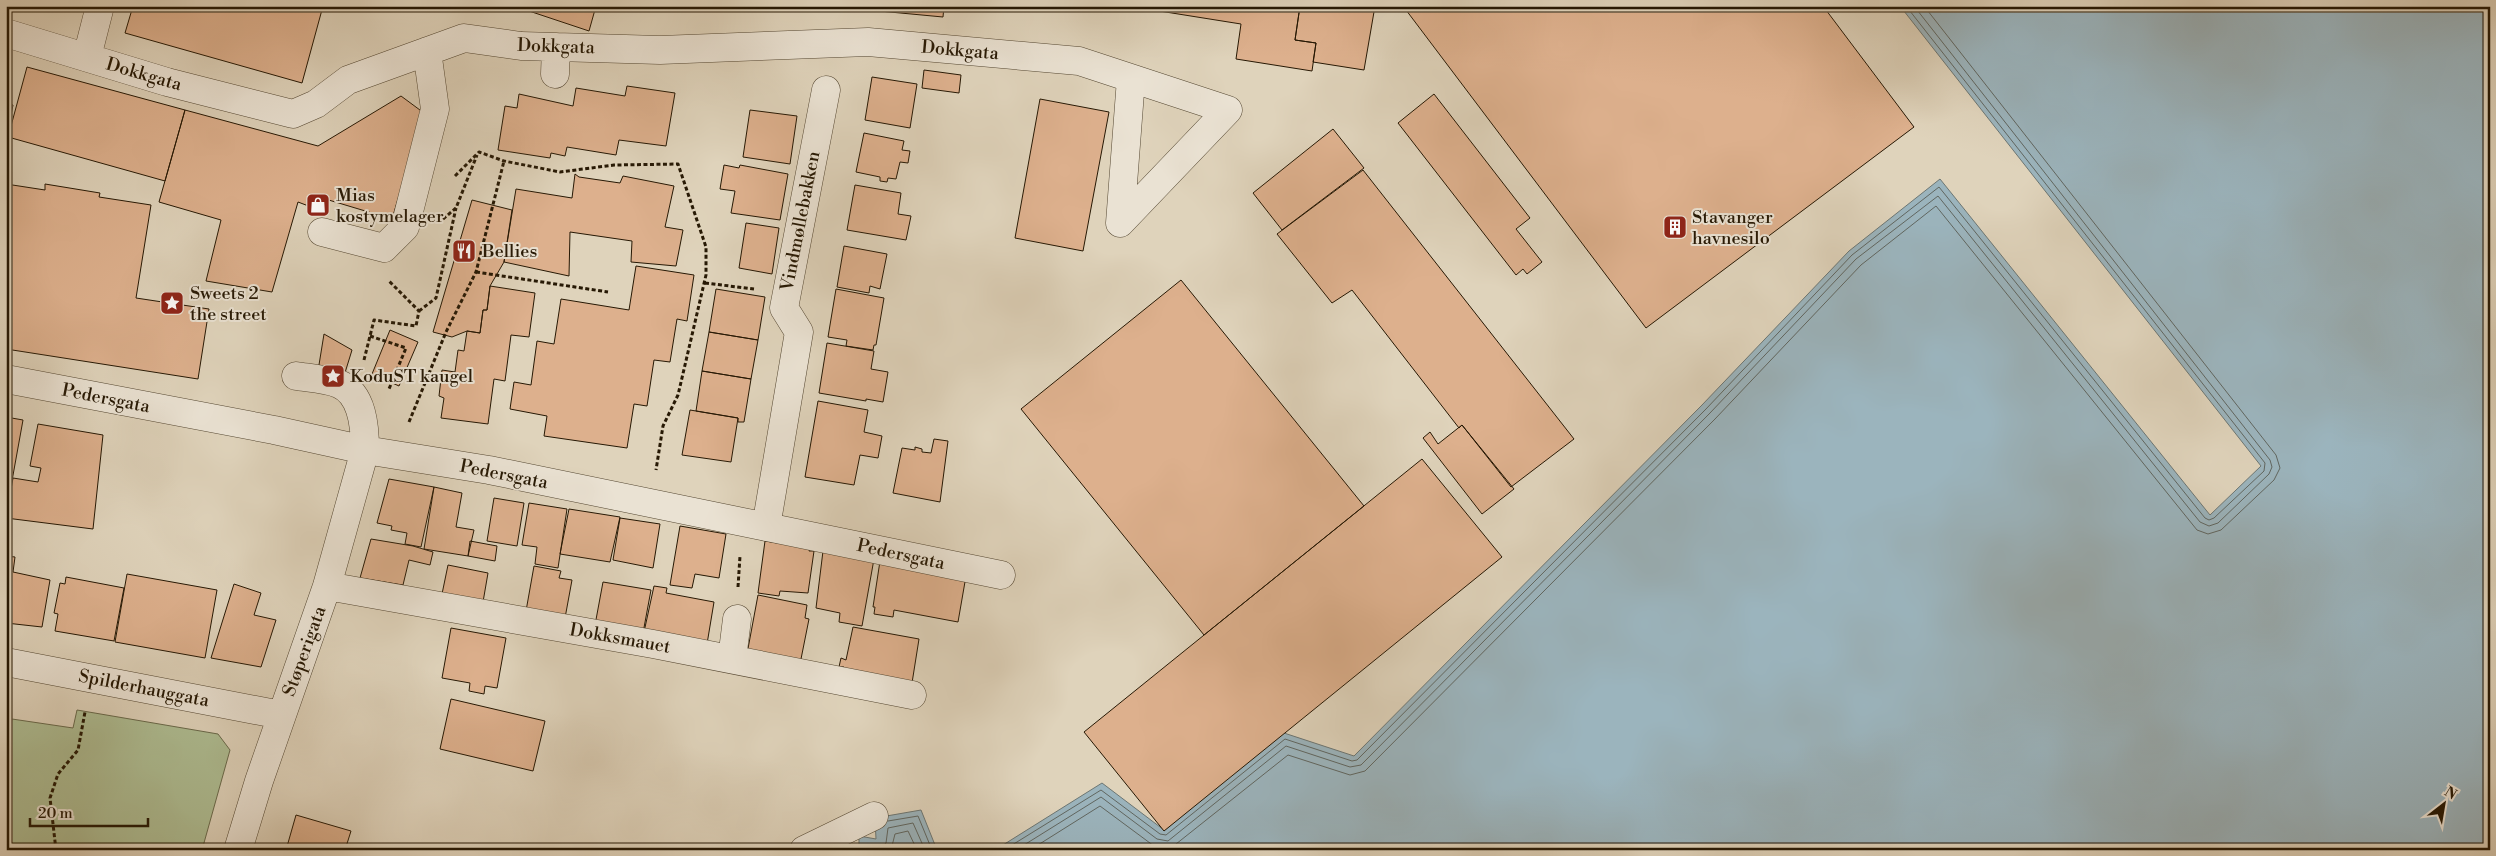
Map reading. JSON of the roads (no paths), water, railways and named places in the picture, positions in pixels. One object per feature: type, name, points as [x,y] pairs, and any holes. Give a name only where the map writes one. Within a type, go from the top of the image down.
[{"type":"street","points":[[87,57],[100,6]]},
{"type":"street","name":"Dokkgata","points":[[6,33],[168,82],[293,114],[316,104],[348,80],[464,38],[522,46],[660,50],[868,42],[1078,61],[1228,110],[1120,222],[1131,79]]},
{"type":"street","points":[[555,74],[556,47]]},
{"type":"street","points":[[322,232],[384,248],[405,227],[436,109],[427,51]]},
{"type":"street","name":"Vindmøllebakken","points":[[756,525],[798,332],[784,308],[826,90]]},
{"type":"street","points":[[296,376],[339,384],[356,396],[365,432],[366,450]]},
{"type":"street","name":"Pedersgata","points":[[6,379],[274,430],[366,450],[489,470],[1001,575]]},
{"type":"street","name":"Støperigata","points":[[238,850],[281,715],[307,648],[327,586],[366,450]]},
{"type":"street","name":"Dokksmauet","points":[[327,586],[732,659],[912,695]]},
{"type":"street","points":[[732,659],[737,619]]},
{"type":"street","name":"Spilderhauggata","points":[[6,662],[281,715]]},
{"type":"street","points":[[804,850],[874,816]]},
{"type":"water","points":[[1900,6],[2490,6],[2490,850],[995,850],[1102,783],[1164,830],[1284,733],[1354,756],[1702,405],[1849,251],[1940,179],[2210,515],[2261,466]]},
{"type":"water","points":[[921,810],[937,850],[859,850],[859,836],[876,839],[875,818]]},
{"type":"place","name":"Mias kostymelager","points":[[318,205]]},
{"type":"place","name":"Stavanger havnesilo","points":[[1675,227]]},
{"type":"place","name":"Bellies","points":[[464,251]]},
{"type":"place","name":"Sweets 2 the street","points":[[172,303]]},
{"type":"place","name":"KoduST kaugel","points":[[333,376]]}]
